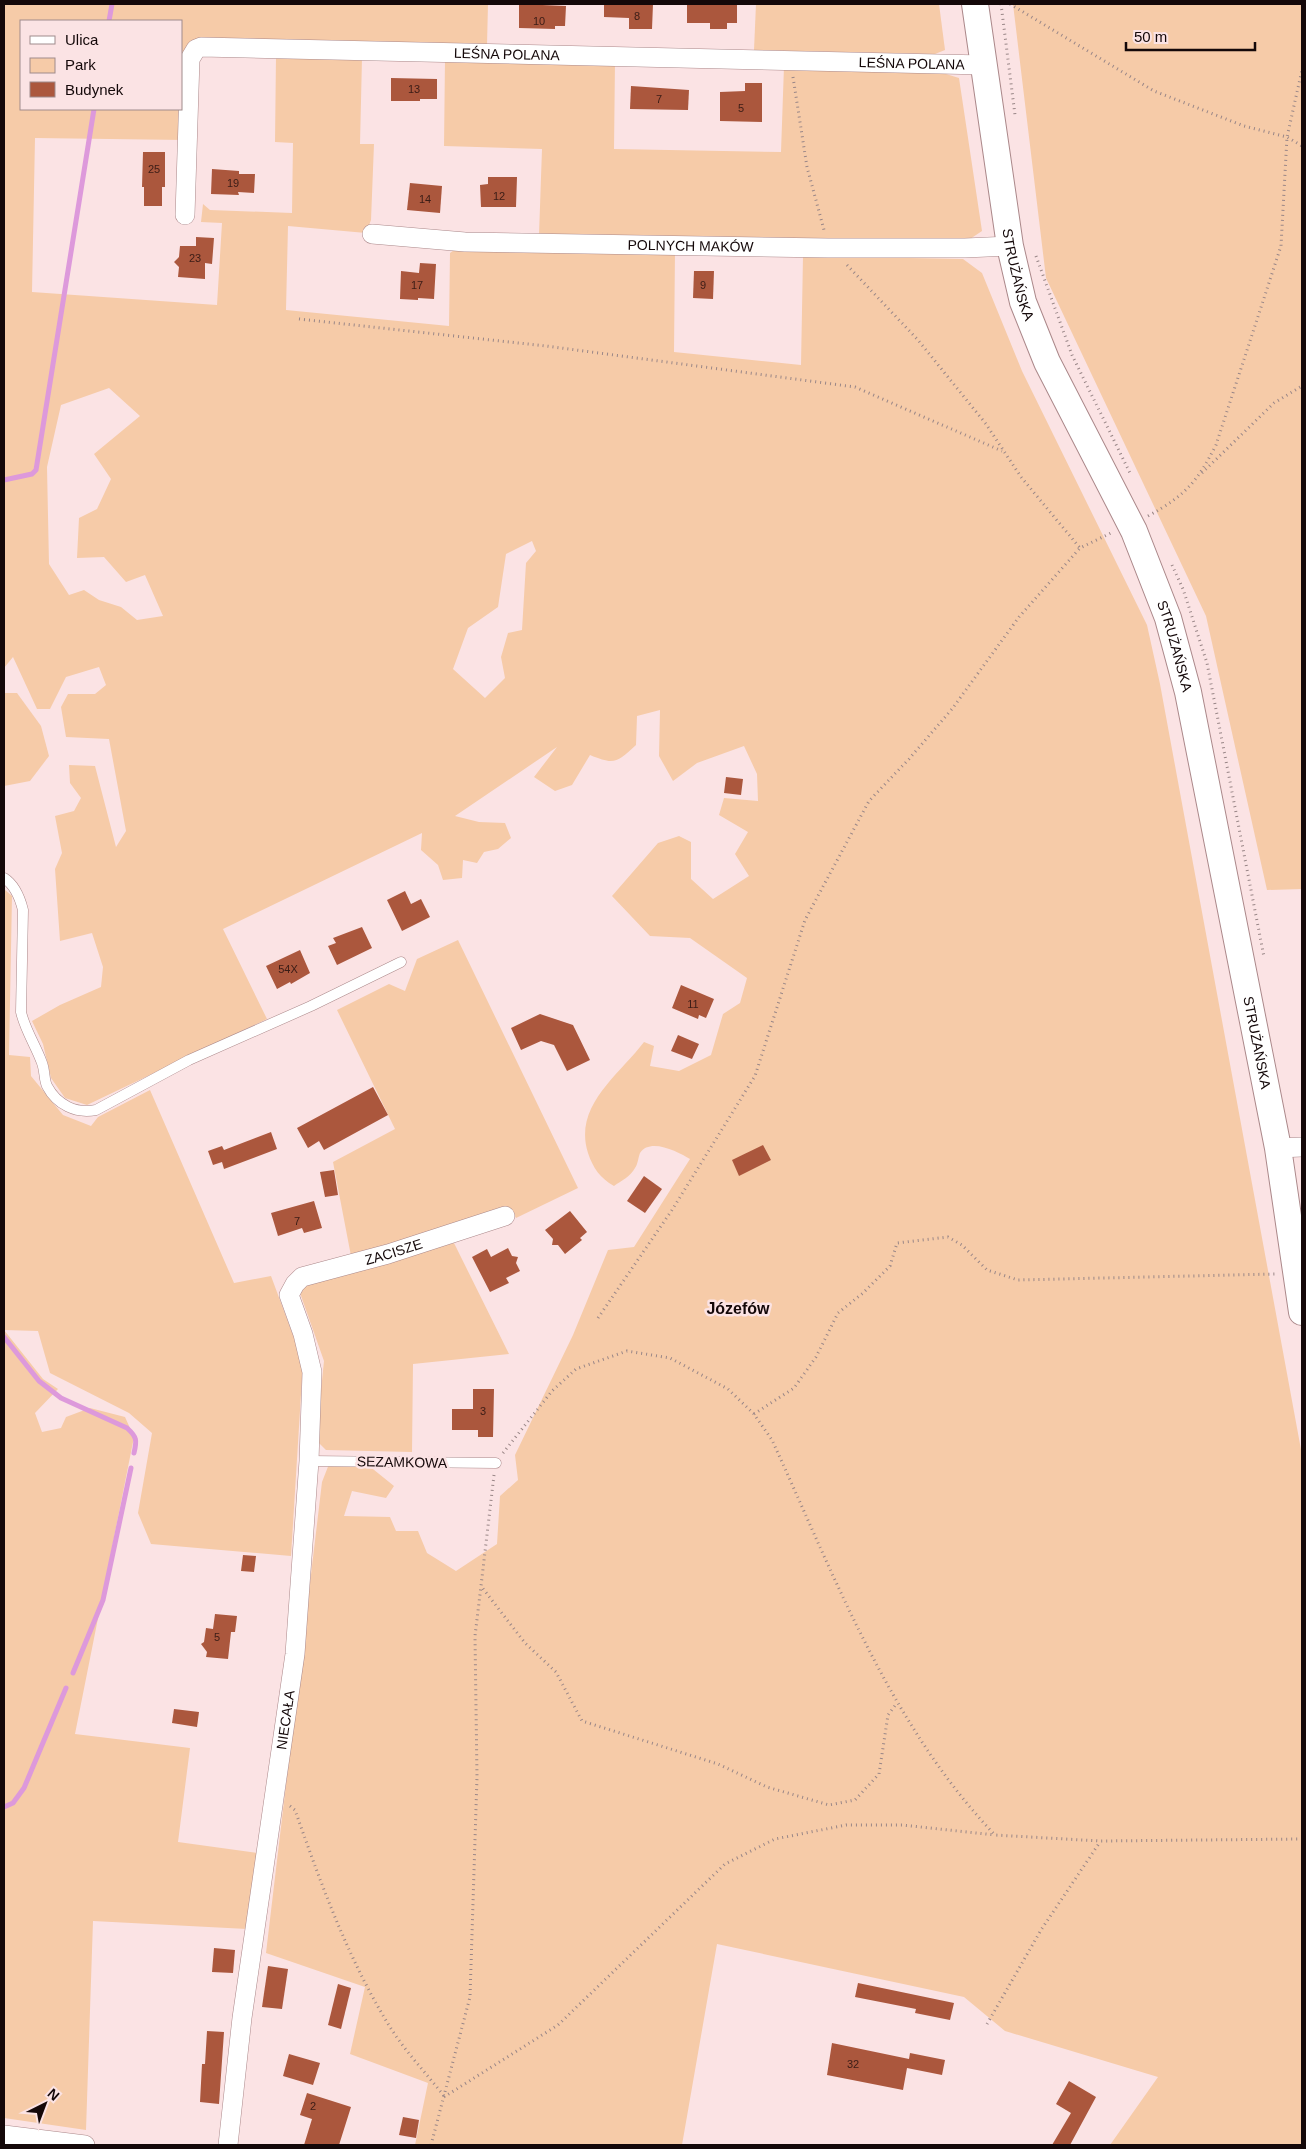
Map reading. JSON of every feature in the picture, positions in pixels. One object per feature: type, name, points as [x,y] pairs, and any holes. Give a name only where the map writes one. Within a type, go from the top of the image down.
[{"type":"main road","name":"STRUŻAŃSKA","points":[[975,4],[1010,246],[1023,302],[1046,362],[1130,523],[1168,618],[1188,692],[1290,1148],[1302,1312]]},
{"type":"street","name":"LEŚNA POLANA","points":[[186,215],[190,59],[196,49],[201,47],[984,65]]},
{"type":"street","name":"POLNYCH MAKÓW","points":[[372,234],[465,242],[828,248],[965,248],[1010,246]]},
{"type":"street","name":"ZACISZE","points":[[289,1295],[295,1284],[302,1277],[388,1254],[505,1216]]},
{"type":"street","name":"NIECAŁA","points":[[228,2145],[242,2018],[295,1654],[309,1461],[312,1372],[303,1334],[289,1295]]},
{"type":"street","points":[[4,2135],[85,2145]]},
{"type":"lane","points":[[4,878],[20,900],[22,910],[21,1012],[23,1023],[43,1065],[47,1086],[59,1102],[71,1110],[89,1112],[96,1110],[189,1060],[311,1006],[401,962]]},
{"type":"lane","name":"SEZAMKOWA","points":[[309,1461],[496,1463]]},
{"type":"path","points":[[1010,4],[1154,91],[1244,126],[1287,137],[1302,146]]},
{"type":"path","points":[[790,60],[807,168],[828,248],[918,340],[986,424],[1002,451],[1021,477],[1080,548]]},
{"type":"path","points":[[1200,475],[1216,445],[1281,246],[1287,137],[1302,70]]},
{"type":"path","points":[[299,319],[546,346],[855,387],[1002,451]]},
{"type":"path","points":[[598,1318],[672,1210],[755,1076],[805,920],[869,801],[909,760],[952,709],[1019,617],[1080,548],[1149,515],[1181,496],[1274,402],[1302,386]]},
{"type":"path","points":[[754,1414],[794,1388],[816,1357],[838,1313],[863,1293],[890,1266],[897,1243],[948,1237],[962,1245],[987,1270],[1018,1280],[1283,1273]]},
{"type":"path","points":[[431,2145],[470,1997],[478,1777],[475,1636],[496,1463],[552,1391],[576,1369],[627,1351],[670,1358],[728,1389],[754,1414],[772,1440],[852,1617],[897,1703],[966,1805],[994,1835]]},
{"type":"path","points":[[481,1586],[525,1643],[556,1672],[582,1721],[718,1764],[767,1787],[829,1805],[855,1800],[878,1774],[888,1715],[897,1703]]},
{"type":"path","points":[[275,1792],[294,1810],[330,1907],[358,1969],[390,2028],[444,2097]]},
{"type":"path","points":[[444,2097],[558,2025],[725,1864],[775,1839],[846,1826],[902,1825],[994,1835],[1100,1841],[1302,1839]]},
{"type":"path","points":[[987,2024],[1041,1930],[1100,1841]]},
{"type":"green space","points":[[4,4],[488,4],[487,45],[201,43],[184,140],[35,138],[32,292],[217,305],[222,223],[201,222],[203,204],[210,210],[292,213],[293,143],[275,142],[276,56],[362,58],[360,144],[374,144],[371,220],[366,233],[288,226],[286,310],[449,326],[450,253],[458,247],[675,252],[674,352],[801,365],[803,256],[963,259],[982,273],[1022,371],[1147,625],[1160,684],[1302,1455],[1302,2145],[1110,2145],[1158,2077],[1005,2031],[964,1997],[717,1944],[682,2145],[415,2145],[428,2083],[350,2054],[365,1987],[266,1953],[322,1482],[331,1459],[363,1461],[394,1486],[386,1498],[352,1491],[344,1516],[390,1517],[396,1531],[418,1531],[427,1553],[456,1571],[497,1544],[500,1496],[518,1480],[515,1455],[573,1335],[608,1250],[634,1247],[690,1159],[665,1147],[650,1146],[640,1153],[637,1165],[633,1171],[614,1186],[598,1172],[588,1153],[585,1136],[587,1120],[593,1106],[611,1079],[644,1042],[654,1046],[650,1066],[679,1071],[711,1055],[723,1014],[740,1003],[747,978],[690,938],[650,936],[612,896],[658,843],[679,836],[691,842],[691,879],[713,899],[749,876],[735,854],[748,832],[719,815],[724,798],[758,801],[757,774],[744,746],[697,763],[673,781],[659,756],[660,710],[637,716],[636,745],[624,756],[610,761],[590,755],[572,785],[555,791],[534,777],[557,747],[455,816],[479,822],[505,823],[511,838],[498,849],[484,852],[477,863],[463,860],[462,878],[443,880],[438,865],[421,850],[422,833],[223,929],[267,1019],[87,1105],[65,1098],[51,1078],[43,1044],[32,1021],[60,1005],[101,987],[103,967],[92,933],[60,941],[55,869],[62,853],[55,816],[74,811],[81,798],[70,783],[69,765],[95,766],[116,847],[126,831],[109,739],[66,737],[61,707],[68,694],[95,694],[106,685],[99,667],[66,677],[50,709],[37,709],[13,657],[4,668]],"holes":[[[109,388],[140,416],[94,454],[111,479],[97,509],[79,518],[77,558],[104,557],[126,582],[145,575],[163,616],[137,620],[121,607],[99,600],[84,590],[69,595],[49,564],[47,467],[61,405]],[[532,541],[536,551],[526,563],[522,630],[508,633],[501,657],[505,678],[485,698],[453,669],[468,628],[498,607],[506,554]]]},
{"type":"green space","points":[[756,4],[939,4],[945,50],[935,54],[754,50]]},
{"type":"green space","points":[[1013,4],[1302,4],[1302,889],[1267,890],[1206,616],[1046,278]]},
{"type":"green space","points":[[445,60],[615,62],[614,149],[781,152],[784,66],[933,70],[959,78],[982,231],[964,243],[539,235],[542,149],[444,146]]},
{"type":"green space","points":[[4,693],[17,693],[41,726],[49,756],[30,781],[4,786]]},
{"type":"green space","points":[[4,889],[12,896],[9,1055],[30,1057],[31,1076],[63,1115],[91,1126],[98,1117],[150,1090],[234,1283],[271,1276],[303,1362],[291,1556],[151,1544],[138,1513],[152,1433],[129,1413],[50,1373],[38,1331],[4,1330]]},
{"type":"green space","points":[[458,940],[578,1188],[516,1218],[509,1207],[495,1215],[351,1256],[333,1162],[395,1129],[337,1010],[389,984],[405,991],[417,959]]},
{"type":"green space","points":[[454,1243],[509,1354],[413,1364],[412,1452],[326,1450],[316,1440],[324,1361],[300,1293],[306,1282]]},
{"type":"green space","points":[[4,1330],[43,1379],[58,1389],[35,1413],[42,1432],[61,1428],[66,1417],[90,1408],[125,1417],[134,1437],[75,1734],[190,1748],[178,1842],[258,1853],[247,1929],[93,1921],[86,2130],[4,2118]]},
{"type":"building","points":[[519,4],[566,6],[565,26],[555,26],[555,29],[519,28]]},
{"type":"building","points":[[604,4],[653,4],[652,29],[629,29],[629,18],[604,17]]},
{"type":"building","points":[[687,4],[737,4],[737,23],[727,23],[727,29],[710,29],[710,23],[687,23]]},
{"type":"building","points":[[391,78],[437,79],[437,99],[391,101]]},
{"type":"building","points":[[745,83],[762,83],[762,122],[720,121],[720,92],[745,91]]},
{"type":"building","points":[[631,86],[689,90],[688,110],[630,109]]},
{"type":"building","points":[[143,152],[165,152],[165,187],[162,187],[162,206],[144,206],[144,187],[142,187]]},
{"type":"building","points":[[212,169],[239,171],[239,174],[255,174],[254,193],[238,192],[239,195],[211,194]]},
{"type":"building","points":[[488,177],[517,177],[516,207],[481,207],[480,185],[488,184]]},
{"type":"building","points":[[410,183],[442,186],[440,213],[407,210]]},
{"type":"building","points":[[196,237],[214,238],[212,264],[205,263],[205,279],[178,277],[179,267],[174,262],[179,257],[180,246],[196,246]]},
{"type":"building","points":[[420,263],[436,264],[434,299],[400,299],[401,271],[419,273]]},
{"type":"building","points":[[694,271],[714,271],[713,299],[693,298]]},
{"type":"building","points":[[726,777],[743,779],[741,795],[724,793]]},
{"type":"building","points":[[405,891],[411,904],[421,899],[430,917],[402,931],[387,900]]},
{"type":"building","points":[[362,927],[372,948],[337,965],[328,946],[336,943],[333,938]]},
{"type":"building","points":[[300,950],[310,973],[291,984],[290,982],[277,989],[266,966]]},
{"type":"building","points":[[681,985],[714,999],[706,1018],[699,1015],[698,1019],[672,1008]]},
{"type":"building","points":[[540,1014],[573,1025],[590,1060],[567,1071],[554,1045],[541,1041],[521,1050],[511,1028]]},
{"type":"building","points":[[678,1035],[699,1044],[692,1059],[671,1051]]},
{"type":"building","points":[[373,1087],[388,1115],[324,1150],[319,1141],[308,1148],[297,1128]]},
{"type":"building","points":[[271,1132],[277,1149],[224,1169],[222,1162],[213,1165],[208,1151],[222,1146],[224,1150]]},
{"type":"building","points":[[763,1145],[771,1160],[739,1176],[732,1160]]},
{"type":"building","points":[[334,1170],[338,1195],[325,1197],[320,1172]]},
{"type":"building","points":[[644,1176],[662,1189],[645,1213],[627,1201]]},
{"type":"building","points":[[314,1201],[322,1228],[304,1233],[302,1228],[278,1236],[271,1213]]},
{"type":"building","points":[[570,1211],[587,1232],[580,1238],[582,1240],[565,1254],[558,1245],[552,1245],[553,1239],[545,1230]]},
{"type":"building","points":[[508,1248],[512,1256],[518,1257],[516,1263],[520,1271],[506,1278],[509,1283],[490,1292],[472,1257],[487,1249],[491,1257]]},
{"type":"building","points":[[473,1389],[494,1389],[493,1437],[478,1437],[478,1430],[452,1430],[452,1409],[473,1409]]},
{"type":"building","points":[[243,1555],[256,1556],[254,1572],[241,1571]]},
{"type":"building","points":[[215,1614],[237,1616],[235,1632],[231,1632],[228,1659],[206,1657],[207,1652],[201,1644],[204,1642],[206,1628],[213,1629]]},
{"type":"building","points":[[174,1709],[199,1712],[197,1727],[172,1723]]},
{"type":"building","points":[[214,1948],[235,1950],[233,1973],[212,1972]]},
{"type":"building","points":[[268,1966],[288,1969],[282,2009],[262,2007]]},
{"type":"building","points":[[858,1983],[954,2003],[950,2020],[915,2013],[916,2009],[855,1997]]},
{"type":"building","points":[[338,1984],[351,1988],[341,2029],[328,2025]]},
{"type":"building","points":[[207,2031],[224,2032],[219,2104],[200,2102],[202,2064],[205,2064]]},
{"type":"building","points":[[832,2043],[909,2059],[910,2053],[945,2060],[942,2075],[907,2068],[903,2090],[827,2075]]},
{"type":"building","points":[[289,2054],[320,2063],[313,2085],[283,2076]]},
{"type":"building","points":[[1069,2081],[1096,2097],[1070,2145],[1052,2145],[1071,2113],[1056,2104]]},
{"type":"building","points":[[307,2093],[351,2107],[339,2145],[304,2145],[312,2119],[300,2115]]},
{"type":"building","points":[[403,2117],[419,2120],[416,2138],[399,2135]]},
{"type":"waterway","points":[[109,20],[112,4]]},
{"type":"waterway","points":[[4,480],[32,474],[36,470],[94,110]]},
{"type":"waterway","points":[[4,1337],[39,1381],[61,1398],[127,1428],[135,1439],[134,1453]]},
{"type":"waterway","points":[[73,1673],[103,1600],[131,1468]]},
{"type":"waterway","points":[[4,1807],[13,1803],[24,1788],[66,1688]]},
{"type":"district","name":"Józefów","points":[[738,1308]]}]
